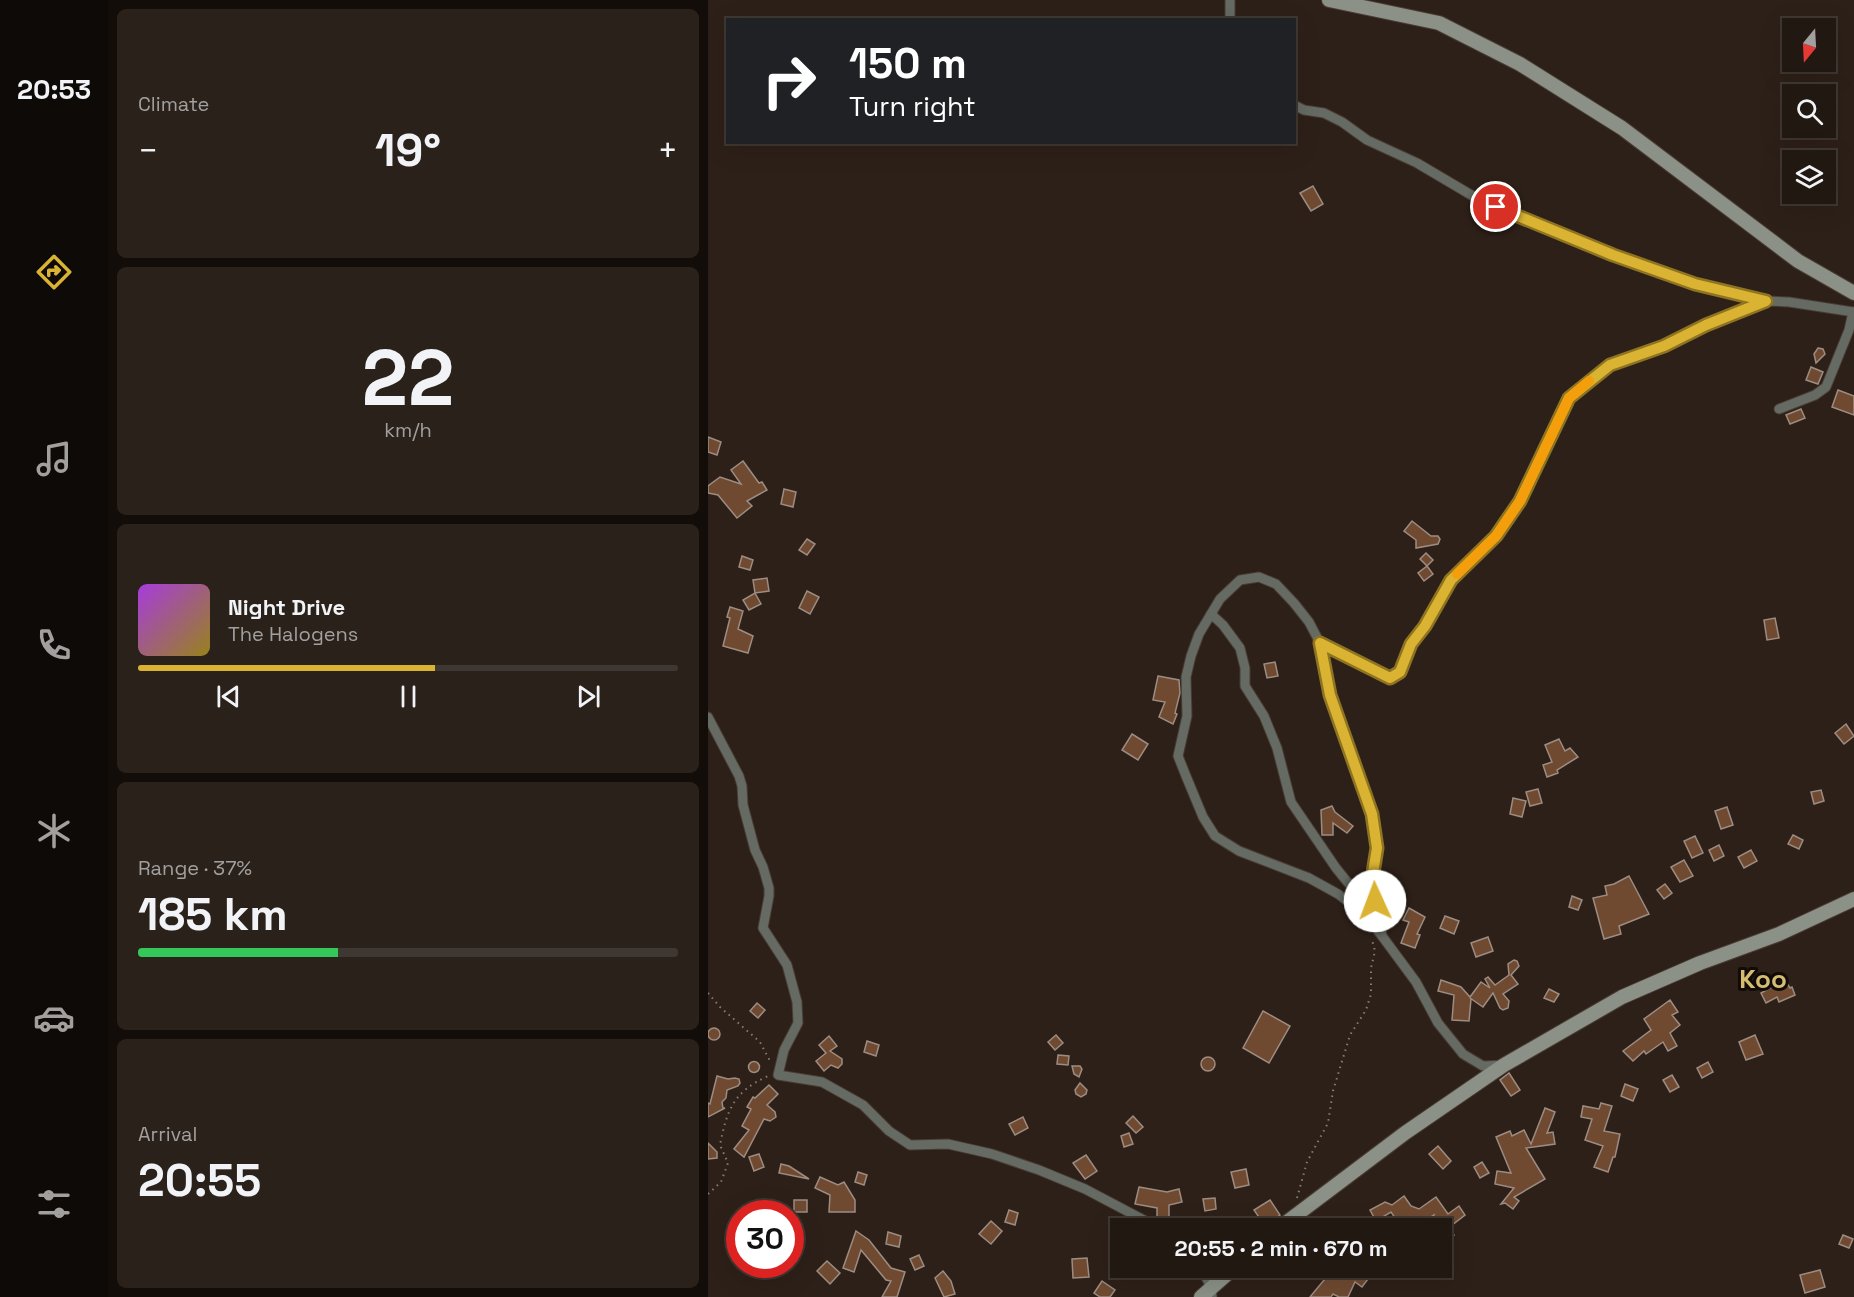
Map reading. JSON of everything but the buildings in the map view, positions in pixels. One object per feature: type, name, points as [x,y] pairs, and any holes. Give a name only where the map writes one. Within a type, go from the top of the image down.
[{"type":"street","points":[[1230,0],[1230,18]]},
{"type":"street","points":[[1329,0],[1439,23],[1520,64],[1622,128],[1798,261],[1854,293]]},
{"type":"street","points":[[1296,106],[1304,110],[1324,113],[1367,140],[1417,163],[1478,199],[1548,230],[1613,255],[1695,284],[1766,301],[1789,302],[1854,312],[1826,387],[1815,395],[1779,409]]},
{"type":"street","points":[[1320,643],[1390,678],[1400,672],[1411,644],[1425,626],[1451,580],[1496,536],[1520,501],[1569,398],[1610,365],[1664,346],[1706,325],[1766,301]]},
{"type":"street","points":[[1382,936],[1375,901],[1373,873],[1377,848],[1372,814],[1330,695],[1320,643],[1309,622],[1276,584],[1259,578],[1240,580],[1220,599],[1199,634],[1186,677],[1187,716],[1178,756],[1203,817],[1215,836],[1239,851],[1309,878],[1338,894],[1365,914],[1416,982],[1438,1023],[1463,1054],[1483,1066],[1504,1065]]},
{"type":"street","points":[[1211,614],[1240,648],[1245,668],[1245,686],[1264,716],[1277,748],[1291,802],[1349,884],[1366,891],[1375,901]]},
{"type":"street","points":[[708,717],[740,776],[743,805],[755,850],[764,867],[769,888],[763,928],[787,965],[797,1002],[798,1023],[784,1050],[778,1075],[822,1082],[863,1105],[889,1131],[910,1145],[948,1144],[992,1154],[1085,1189],[1140,1218]]},
{"type":"street","points":[[1291,1218],[1405,1133],[1504,1065],[1622,997],[1700,963],[1779,934],[1854,899]]},
{"type":"street","points":[[1204,1278],[1208,1294],[1224,1278]]},
{"type":"path","points":[[1293,1216],[1307,1162],[1328,1123],[1333,1091],[1350,1035],[1366,1010],[1371,994],[1371,968],[1375,951],[1365,914]]},
{"type":"path","points":[[708,993],[720,1007],[760,1042],[778,1075],[770,1075],[758,1080],[738,1095],[730,1110],[720,1145],[728,1163],[721,1182],[708,1194]]},
{"type":"slow traffic","points":[[1457,574],[1496,536],[1520,501],[1558,417],[1569,398],[1589,381]]},
{"type":"district","name":"Koo","points":[[1763,979]]},
{"type":"route","points":[[1375,901],[1373,873],[1377,848],[1372,814],[1330,695],[1320,643],[1390,678],[1400,672],[1411,644],[1425,626],[1451,580],[1496,536],[1520,501],[1569,398],[1610,365],[1664,346],[1706,325],[1766,301],[1695,284],[1548,230],[1496,207]]}]
